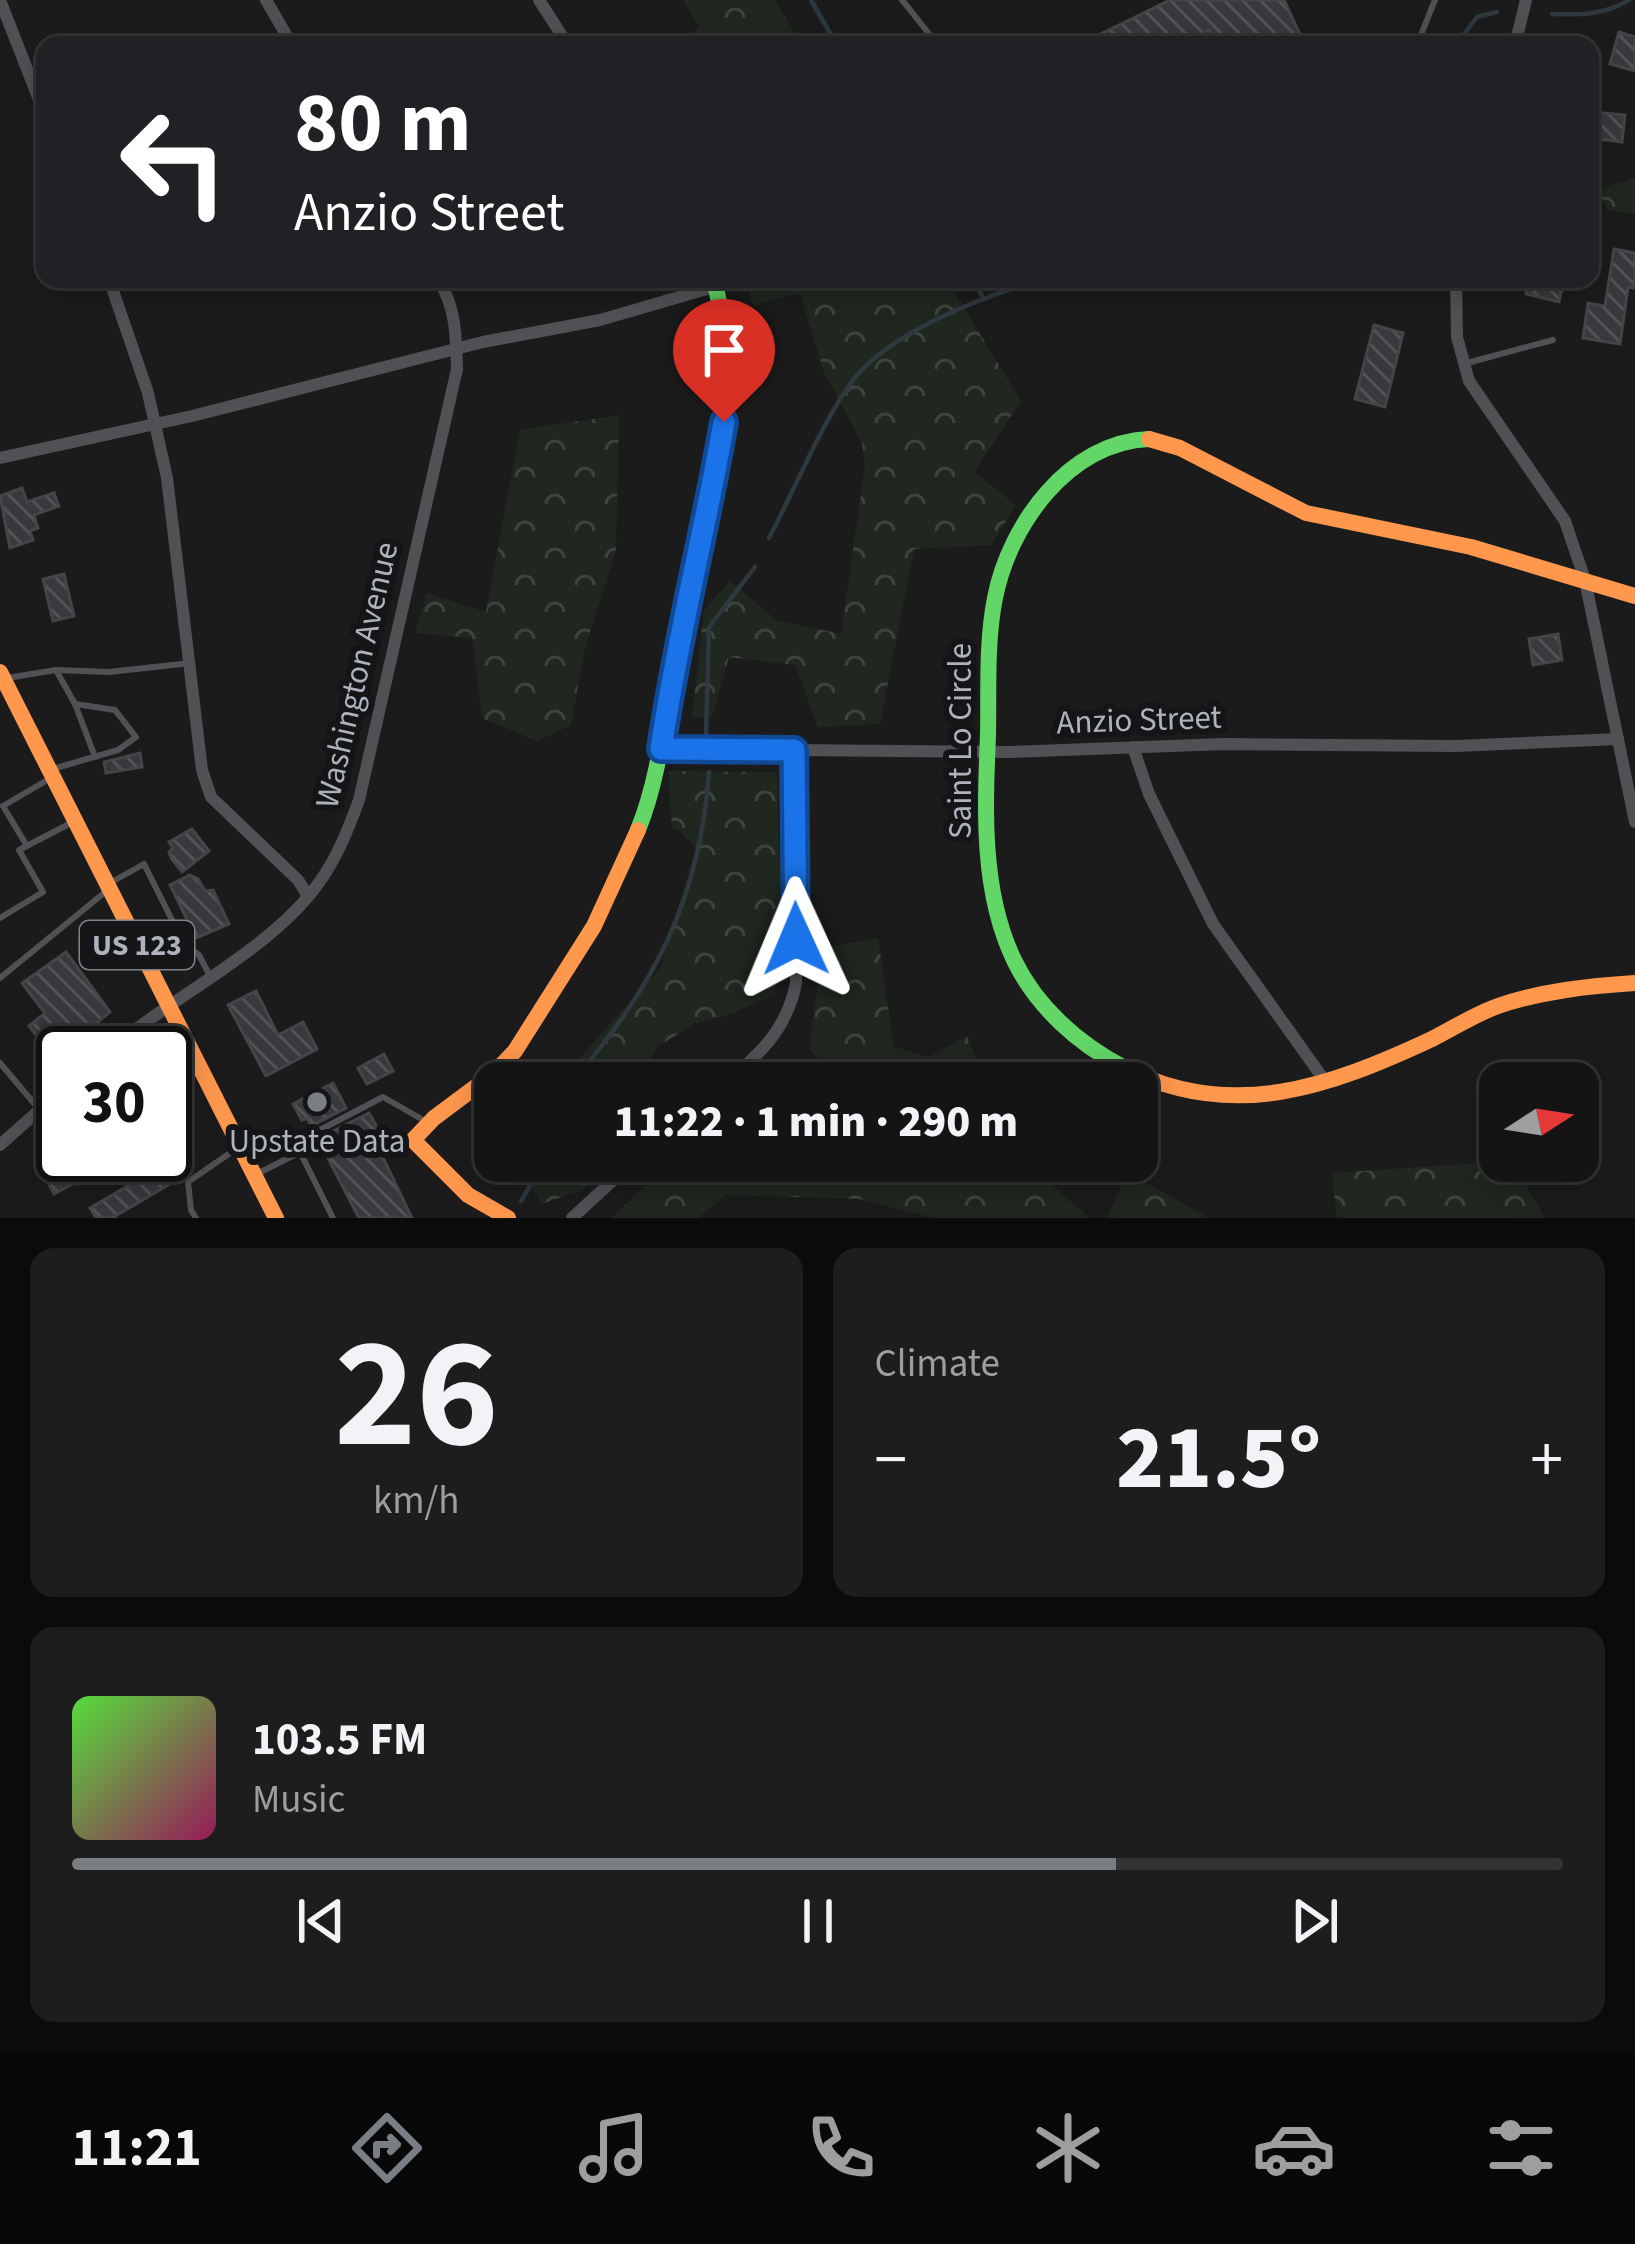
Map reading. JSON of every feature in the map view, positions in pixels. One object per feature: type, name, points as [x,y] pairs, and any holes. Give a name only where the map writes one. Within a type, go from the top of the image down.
[{"type":"main road","points":[[497,1216],[432,1162],[413,1139],[427,1122],[503,1065],[596,924],[644,815],[724,422],[725,323],[716,288]]},
{"type":"main road","name":"Saint Lo Circle","points":[[1635,596],[1422,535],[1294,509],[1181,446],[1144,439],[1104,450],[1066,474],[1036,506],[998,584],[990,629],[985,752],[988,843],[1001,922],[1013,960],[1059,1019],[1097,1051],[1144,1077],[1193,1094],[1248,1097],[1325,1081],[1438,1036],[1497,1006],[1586,987],[1635,983]]},
{"type":"main road","name":"US 123","points":[[2,675],[276,1218]]},
{"type":"street","points":[[0,0],[36,93]]},
{"type":"street","points":[[266,0],[287,36]]},
{"type":"street","points":[[539,0],[562,36]]},
{"type":"street","points":[[1518,36],[1527,3]]},
{"type":"street","points":[[112,288],[157,424],[202,770],[211,797],[298,880],[308,896]]},
{"type":"street","name":"Washington Avenue","points":[[142,1026],[267,934],[308,896],[345,839],[358,800],[457,369],[450,297],[444,288]]},
{"type":"street","points":[[0,458],[157,424],[457,348],[600,320],[697,288]]},
{"type":"street","points":[[1456,288],[1457,337],[1463,363],[1487,410],[1565,520],[1585,580],[1635,822]]},
{"type":"street","name":"Anzio Street","points":[[661,749],[985,752],[1455,746],[1618,739]]},
{"type":"street","points":[[1133,747],[1149,794],[1213,924],[1325,1081]]},
{"type":"street","points":[[749,1062],[777,1036],[791,1008],[796,983],[794,750]]},
{"type":"street","points":[[0,1145],[36,1110]]},
{"type":"street","points":[[572,1218],[611,1182]]},
{"type":"lane","points":[[902,0],[931,36]]},
{"type":"lane","points":[[1421,36],[1435,0]]},
{"type":"lane","points":[[1463,363],[1553,340]]},
{"type":"lane","points":[[2,675],[109,672],[191,662]]},
{"type":"lane","points":[[56,670],[95,757]]},
{"type":"lane","points":[[27,846],[3,806],[50,773],[118,750],[136,737],[115,710],[75,704]]},
{"type":"lane","points":[[0,918],[43,892],[19,850],[74,821]]},
{"type":"lane","points":[[0,978],[107,888],[144,864],[183,941],[199,955],[210,976]]},
{"type":"lane","points":[[0,1063],[36,1106]]},
{"type":"lane","points":[[333,1218],[295,1143],[383,1097],[427,1122]]},
{"type":"lane","points":[[196,1218],[188,1182],[239,1147]]},
{"type":"lane","points":[[254,1175],[300,1152]]},
{"type":"green space","points":[[683,0],[775,0],[797,36],[689,36],[700,27]]},
{"type":"green space","points":[[1635,178],[1635,214],[1607,210],[1599,189]]},
{"type":"green space","points":[[748,288],[952,288],[1021,401],[974,472],[1016,505],[991,545],[914,549],[880,724],[818,727],[795,665],[729,657],[712,717],[692,717],[704,610],[730,581],[776,620],[841,634],[865,465],[862,443],[824,372],[800,293],[753,306]]},
{"type":"green space","points":[[619,415],[616,550],[585,648],[571,725],[537,741],[482,718],[472,638],[415,633],[427,593],[486,612],[520,430]]},
{"type":"green space","points":[[668,771],[777,772],[781,915],[775,994],[732,1014],[695,1023],[656,1048],[649,1062],[576,1062],[660,969],[696,849],[672,828]]},
{"type":"green space","points":[[878,938],[894,1047],[929,1057],[967,1036],[978,1062],[822,1062],[809,1049],[823,948]]},
{"type":"green space","points":[[1479,1163],[1479,1182],[1524,1182],[1545,1218],[1337,1218],[1332,1173]]},
{"type":"green space","points":[[528,1182],[590,1182],[583,1190],[542,1204]]},
{"type":"green space","points":[[649,1182],[1049,1182],[1090,1218],[934,1218],[859,1199],[726,1195],[698,1218],[611,1218]]},
{"type":"green space","points":[[1124,1182],[1144,1182],[1209,1218],[1106,1218]]},
{"type":"building","points":[[1170,0],[1284,0],[1301,36],[1212,36],[1209,30],[1197,36],[1096,36]]},
{"type":"building","points":[[1619,32],[1635,37],[1635,71],[1610,64]]},
{"type":"building","points":[[1599,112],[1625,115],[1622,142],[1599,139]]},
{"type":"building","points":[[1614,249],[1635,253],[1635,288],[1628,287],[1620,344],[1583,338],[1588,303],[1605,306]]},
{"type":"building","points":[[1528,288],[1562,288],[1559,302],[1526,294]]},
{"type":"building","points":[[1374,325],[1403,333],[1385,407],[1355,399]]},
{"type":"building","points":[[22,488],[27,502],[54,493],[59,506],[34,515],[38,528],[30,531],[33,540],[10,548],[0,496]]},
{"type":"building","points":[[64,574],[74,616],[53,621],[43,579]]},
{"type":"building","points":[[1558,634],[1562,660],[1533,665],[1529,639]]},
{"type":"building","points":[[140,753],[142,767],[106,773],[104,762]]},
{"type":"building","points":[[192,829],[209,851],[182,872],[171,858],[169,842]]},
{"type":"building","points":[[190,875],[205,891],[213,890],[229,924],[196,938],[170,885]]},
{"type":"building","points":[[66,952],[110,1012],[93,1026],[36,1026],[36,1035],[29,1026],[45,1013],[22,983]]},
{"type":"building","points":[[256,991],[278,1035],[303,1022],[317,1049],[266,1076],[228,1005]]},
{"type":"building","points":[[384,1054],[393,1071],[367,1084],[358,1068]]},
{"type":"building","name":"Upstate Data","points":[[333,1083],[346,1108],[311,1126],[293,1104]]},
{"type":"building","points":[[369,1113],[384,1139],[376,1143],[412,1218],[359,1218],[318,1139]]},
{"type":"building","points":[[48,1182],[76,1182],[54,1194]]},
{"type":"building","points":[[134,1182],[170,1184],[112,1218],[96,1218],[90,1208]]},
{"type":"waterway","points":[[811,0],[832,36]]},
{"type":"waterway","points":[[1552,14],[1592,13],[1629,0]]},
{"type":"waterway","points":[[1463,36],[1477,17],[1497,12]]},
{"type":"waterway","points":[[978,288],[982,296]]},
{"type":"waterway","points":[[769,538],[826,423],[864,368],[909,334],[1015,288]]},
{"type":"waterway","points":[[706,734],[709,627],[755,567]]},
{"type":"waterway","points":[[588,1062],[626,1012],[668,940],[695,861],[709,772]]},
{"type":"waterway","points":[[521,1201],[532,1182]]},
{"type":"traffic: fast","points":[[638,830],[657,764],[717,466],[726,375],[716,288]]},
{"type":"traffic: fast","points":[[1115,1062],[1046,1008],[1023,977],[1003,934],[988,850],[989,649],[1002,570],[1047,492],[1093,455],[1149,439]]},
{"type":"traffic: slow","points":[[1149,439],[1180,448],[1306,513],[1471,547],[1635,596]]},
{"type":"traffic: slow","points":[[0,672],[276,1218]]},
{"type":"traffic: slow","points":[[508,1218],[468,1195],[413,1140],[515,1051],[594,926],[638,830]]},
{"type":"traffic: slow","points":[[1158,1082],[1202,1093],[1279,1092],[1355,1072],[1515,1001],[1635,983]]},
{"type":"place","name":"Upstate Data","points":[[317,1102]]},
{"type":"route","points":[[724,422],[661,749],[794,750],[796,939]]}]
